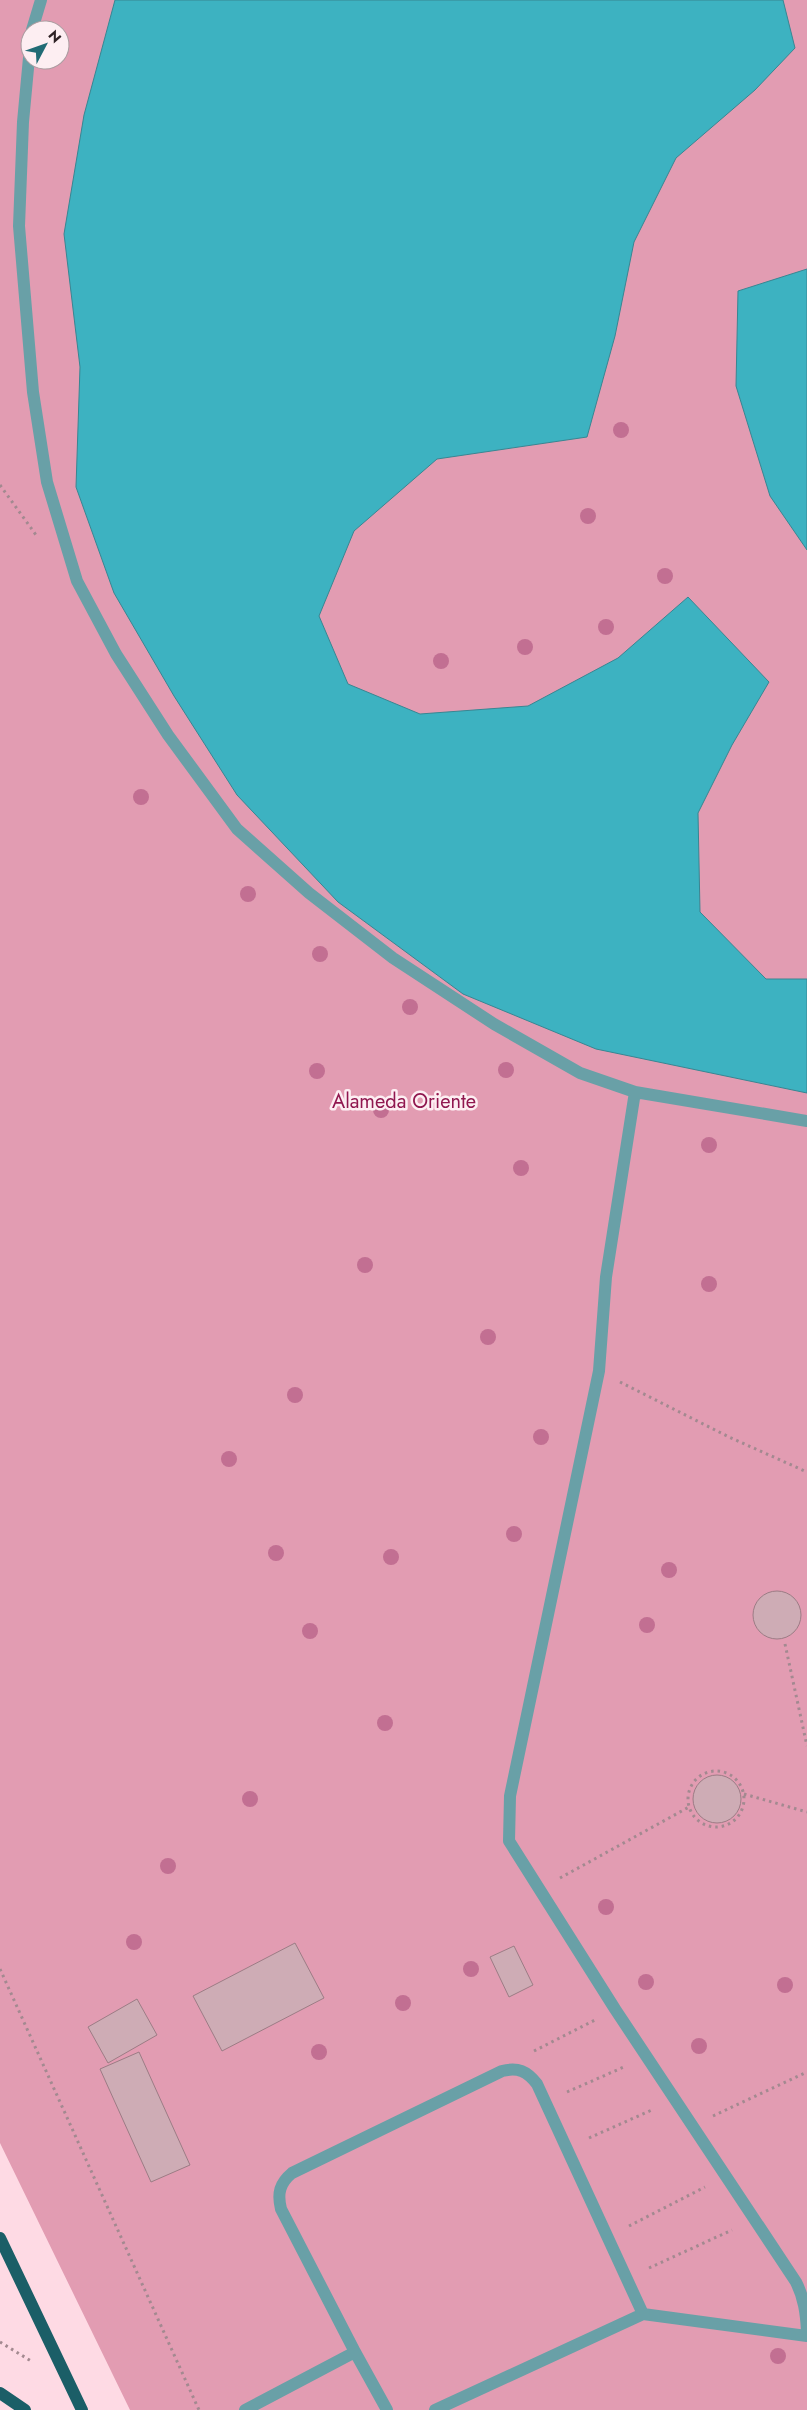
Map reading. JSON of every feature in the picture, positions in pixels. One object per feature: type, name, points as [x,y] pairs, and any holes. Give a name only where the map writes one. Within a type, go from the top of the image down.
[{"type":"main road","points":[[0,2238],[82,2410]]},
{"type":"main road","points":[[0,2393],[25,2410]]},
{"type":"lane","points":[[35,20],[41,0]]},
{"type":"lane","points":[[28,70],[23,122],[19,226],[33,392],[47,482],[77,581],[116,654],[168,735],[237,829],[309,893],[393,958],[494,1024],[580,1073],[635,1092],[807,1121]]},
{"type":"lane","points":[[635,1092],[606,1277],[599,1371],[510,1796],[509,1841],[538,1891],[802,2294],[807,2332]]},
{"type":"lane","points":[[386,2409],[281,2208],[279,2198],[282,2184],[292,2174],[502,2071],[522,2070],[534,2080],[642,2314]]},
{"type":"lane","points":[[435,2410],[642,2314],[807,2336]]},
{"type":"lane","points":[[246,2410],[355,2352]]},
{"type":"path","points":[[0,485],[22,518],[40,540],[68,550]]},
{"type":"path","points":[[599,1371],[729,1437],[807,1472]]},
{"type":"path","points":[[785,1644],[807,1746]]},
{"type":"path","points":[[721,1771],[732,1776],[740,1784],[744,1794],[740,1815],[723,1828],[712,1828],[702,1824],[693,1817],[689,1807],[688,1796],[691,1785],[699,1776],[709,1772],[721,1771]]},
{"type":"path","points":[[744,1794],[807,1812]]},
{"type":"path","points":[[538,1891],[689,1807]]},
{"type":"path","points":[[0,1969],[199,2410]]},
{"type":"path","points":[[522,2070],[526,2058],[536,2049],[615,2009]]},
{"type":"path","points":[[545,2102],[647,2057]]},
{"type":"path","points":[[692,2126],[807,2072]]},
{"type":"path","points":[[564,2148],[675,2100]]},
{"type":"path","points":[[606,2238],[726,2177]]},
{"type":"path","points":[[626,2280],[670,2257],[755,2220]]},
{"type":"path","points":[[0,2342],[31,2362]]},
{"type":"green space","name":"Alameda Oriente","points":[[0,0],[807,0],[807,2410],[130,2410],[0,2143]]},
{"type":"water","points":[[115,0],[783,0],[795,48],[755,90],[676,158],[634,242],[615,336],[587,437],[437,459],[354,531],[319,616],[348,684],[420,714],[528,706],[618,658],[688,597],[769,682],[732,745],[698,813],[700,912],[766,979],[807,979],[807,1093],[596,1049],[463,994],[338,902],[237,795],[174,696],[114,593],[76,487],[80,367],[64,234],[84,115]]},
{"type":"water","points":[[807,269],[807,550],[770,496],[736,386],[738,291]]},
{"type":"building","points":[[777,1591],[786,1593],[794,1598],[799,1606],[801,1615],[799,1624],[794,1632],[786,1637],[777,1639],[768,1637],[760,1632],[755,1624],[753,1615],[755,1606],[760,1598],[768,1593]]},
{"type":"building","points":[[717,1775],[726,1777],[734,1782],[739,1790],[741,1799],[739,1808],[734,1816],[726,1821],[717,1823],[708,1821],[700,1816],[695,1808],[693,1799],[695,1790],[700,1782],[708,1777]]},
{"type":"building","points":[[295,1943],[324,1998],[222,2051],[193,1996]]},
{"type":"building","points":[[514,1946],[533,1985],[509,1997],[490,1957]]},
{"type":"building","points":[[137,1999],[157,2035],[108,2063],[88,2027]]},
{"type":"building","points":[[139,2052],[190,2165],[151,2182],[100,2069]]}]
